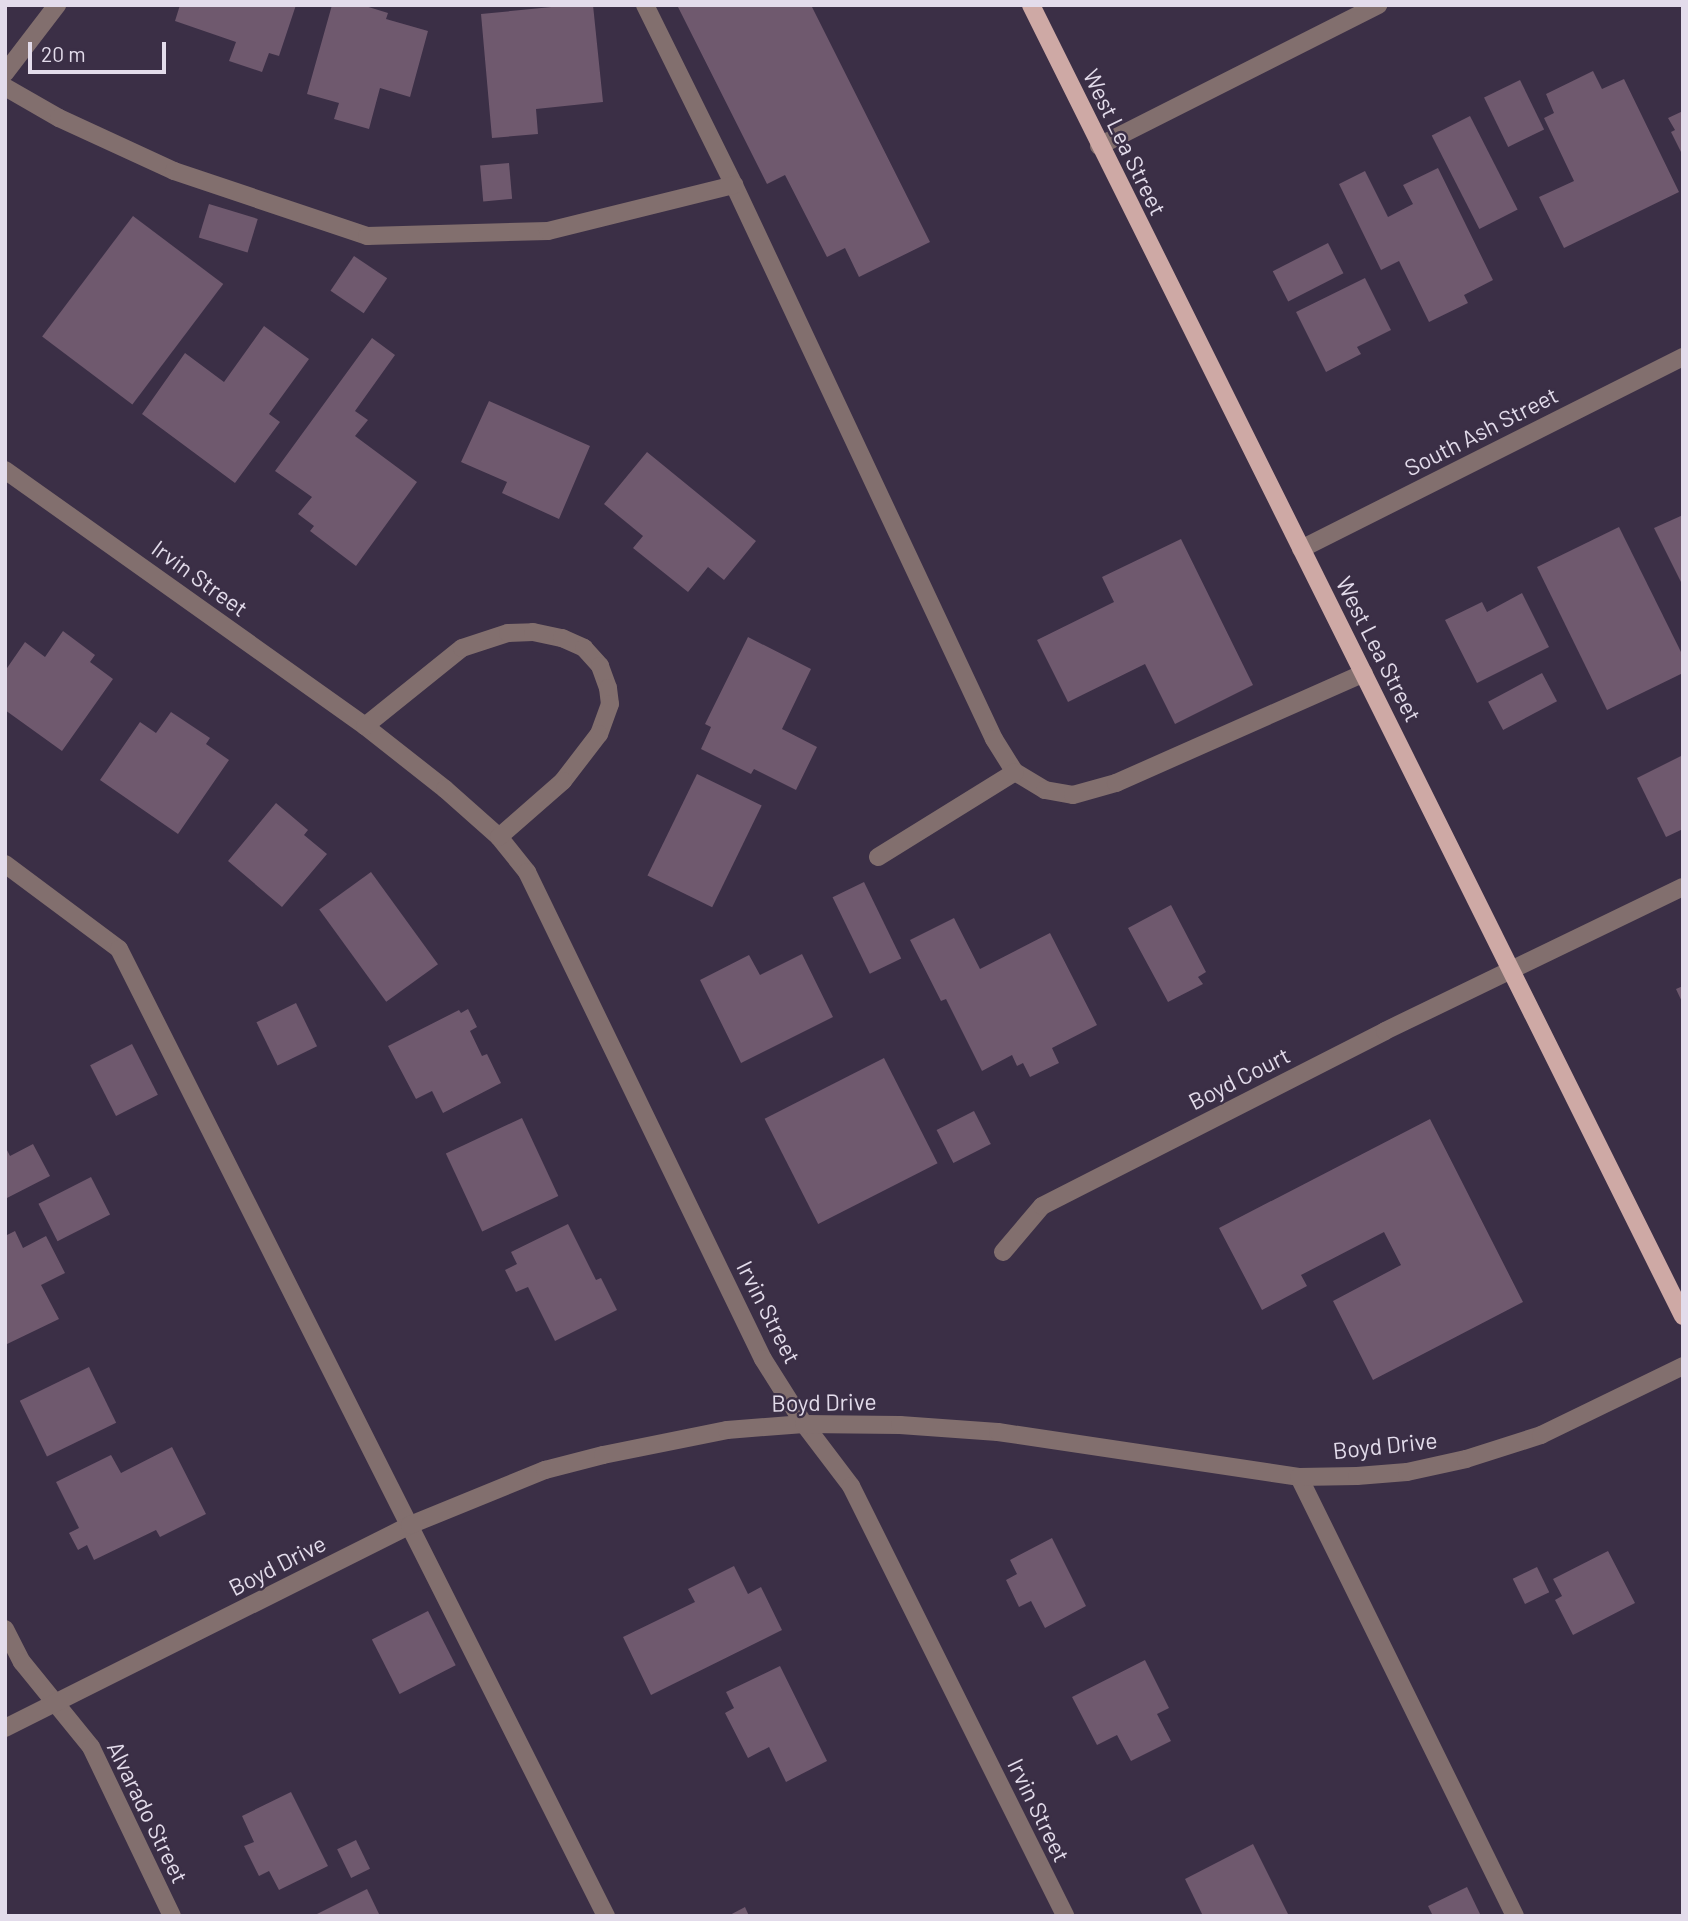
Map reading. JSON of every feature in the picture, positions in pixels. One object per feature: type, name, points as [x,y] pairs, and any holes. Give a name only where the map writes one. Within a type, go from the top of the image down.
[{"type":"main road","name":"West Lea Street","points":[[1031,5],[1099,146],[1514,971],[1683,1316]]},
{"type":"street","points":[[5,73],[57,5]]},
{"type":"street","points":[[645,5],[734,185],[994,739],[1015,772],[1045,790],[1073,795],[1116,783],[1364,673]]},
{"type":"street","points":[[1099,146],[1378,5]]},
{"type":"street","points":[[5,87],[59,118],[174,172],[367,236],[548,231],[734,185]]},
{"type":"street","name":"South Ash Street","points":[[1301,549],[1683,357]]},
{"type":"street","name":"Irvin Street","points":[[5,470],[365,726],[445,789],[499,837],[527,872],[763,1359],[804,1424],[851,1486],[1065,1916]]},
{"type":"street","points":[[365,726],[462,648],[508,633],[533,632],[562,638],[584,648],[600,666],[608,688],[610,704],[599,734],[563,781],[499,837]]},
{"type":"street","points":[[878,857],[1015,772]]},
{"type":"street","points":[[5,864],[119,949],[606,1916]]},
{"type":"street","name":"Boyd Court","points":[[1003,1252],[1042,1206],[1385,1031],[1514,971],[1683,887]]},
{"type":"street","name":"Boyd Drive","points":[[5,1728],[410,1525],[535,1474],[591,1458],[727,1430],[804,1424],[900,1425],[998,1432],[1299,1477],[1407,1472],[1466,1460],[1541,1435],[1683,1366]]},
{"type":"street","points":[[1299,1477],[1515,1916]]},
{"type":"street","name":"Alvarado Street","points":[[5,1629],[22,1662],[91,1747],[172,1916]]},
{"type":"building","points":[[180,5],[296,5],[279,56],[269,53],[262,72],[229,61],[236,42],[175,21]]},
{"type":"building","points":[[332,5],[362,5],[388,13],[386,19],[428,31],[410,97],[380,88],[369,129],[334,119],[339,103],[307,94]]},
{"type":"building","points":[[593,5],[603,102],[536,109],[538,134],[492,138],[481,14]]},
{"type":"building","points":[[677,5],[811,5],[930,242],[859,277],[845,248],[827,257],[785,175],[767,184]]},
{"type":"building","points":[[1593,71],[1602,89],[1624,79],[1679,192],[1564,248],[1539,197],[1574,181],[1544,118],[1554,113],[1546,94]]},
{"type":"building","points":[[1520,80],[1544,129],[1508,147],[1484,98]]},
{"type":"building","points":[[1683,111],[1683,156],[1671,132],[1675,130],[1668,118]]},
{"type":"building","points":[[1470,116],[1518,210],[1479,229],[1432,136]]},
{"type":"building","points":[[509,163],[512,199],[483,201],[480,166]]},
{"type":"building","points":[[1438,168],[1493,280],[1464,295],[1468,303],[1429,322],[1399,261],[1381,270],[1339,184],[1365,171],[1388,217],[1413,204],[1403,185]]},
{"type":"building","points":[[209,204],[258,219],[248,252],[199,237]]},
{"type":"building","points":[[133,216],[223,284],[132,405],[42,337]]},
{"type":"building","points":[[1328,243],[1343,273],[1288,301],[1273,271]]},
{"type":"building","points":[[354,256],[387,278],[364,313],[331,291]]},
{"type":"building","points":[[1365,278],[1391,330],[1357,347],[1361,354],[1326,372],[1296,312]]},
{"type":"building","points":[[264,326],[309,359],[269,414],[280,422],[235,483],[142,414],[185,353],[224,382]]},
{"type":"building","points":[[372,338],[395,355],[355,411],[368,420],[355,436],[417,482],[356,566],[310,531],[314,526],[298,514],[312,497],[275,471]]},
{"type":"building","points":[[489,401],[590,446],[559,519],[502,493],[507,482],[461,462]]},
{"type":"building","points":[[647,452],[756,541],[724,580],[708,567],[688,592],[633,548],[643,536],[604,504]]},
{"type":"building","points":[[1683,515],[1683,586],[1654,528]]},
{"type":"building","points":[[1619,527],[1683,656],[1683,673],[1607,710],[1537,567]]},
{"type":"building","points":[[1181,539],[1253,685],[1175,724],[1145,664],[1068,702],[1037,640],[1114,602],[1102,577]]},
{"type":"building","points":[[1522,593],[1549,647],[1477,683],[1445,620],[1482,602],[1487,612]]},
{"type":"building","points":[[63,631],[95,655],[90,662],[113,679],[62,751],[5,710],[5,671],[25,642],[45,657]]},
{"type":"building","points":[[748,637],[811,669],[782,729],[817,747],[796,790],[754,769],[751,774],[701,749],[711,727],[705,724]]},
{"type":"building","points":[[1542,673],[1557,701],[1503,730],[1488,702]]},
{"type":"building","points":[[171,712],[210,738],[206,744],[229,760],[178,834],[100,780],[140,722],[156,733]]},
{"type":"building","points":[[1683,755],[1683,829],[1666,837],[1637,778]]},
{"type":"building","points":[[697,774],[762,806],[712,907],[647,876]]},
{"type":"building","points":[[276,803],[308,830],[304,835],[327,854],[282,907],[228,861]]},
{"type":"building","points":[[371,872],[438,964],[386,1002],[319,910]]},
{"type":"building","points":[[864,882],[901,958],[870,974],[833,897]]},
{"type":"building","points":[[1171,905],[1206,972],[1198,977],[1203,984],[1168,1002],[1128,928]]},
{"type":"building","points":[[954,918],[980,969],[1050,933],[1097,1025],[1052,1048],[1059,1063],[1030,1077],[1023,1063],[1017,1066],[1012,1055],[982,1071],[946,999],[941,1001],[910,940]]},
{"type":"building","points":[[802,954],[833,1017],[741,1063],[700,980],[749,955],[760,975]]},
{"type":"building","points":[[1683,986],[1683,1004],[1676,989]]},
{"type":"building","points":[[296,1003],[317,1046],[277,1065],[256,1022]]},
{"type":"building","points":[[468,1009],[477,1027],[470,1031],[482,1056],[487,1054],[501,1083],[443,1113],[432,1091],[416,1099],[388,1046],[459,1010],[461,1013]]},
{"type":"building","points":[[132,1044],[158,1095],[116,1116],[90,1065]]},
{"type":"building","points":[[884,1058],[938,1163],[818,1224],[765,1119]]},
{"type":"building","points":[[974,1111],[991,1144],[953,1163],[937,1130]]},
{"type":"building","points":[[522,1118],[558,1196],[482,1231],[446,1153]]},
{"type":"building","points":[[1430,1119],[1523,1302],[1373,1380],[1333,1301],[1401,1265],[1384,1232],[1301,1275],[1307,1286],[1262,1310],[1219,1228]]},
{"type":"building","points":[[33,1144],[50,1176],[5,1199],[5,1146],[10,1156]]},
{"type":"building","points":[[91,1177],[110,1214],[57,1241],[38,1204]]},
{"type":"building","points":[[568,1224],[596,1280],[601,1278],[617,1310],[555,1341],[528,1287],[516,1292],[505,1270],[517,1264],[511,1252]]},
{"type":"building","points":[[15,1231],[23,1248],[46,1236],[65,1273],[41,1285],[59,1319],[5,1345],[5,1236]]},
{"type":"building","points":[[89,1367],[116,1423],[47,1456],[20,1401]]},
{"type":"building","points":[[172,1447],[206,1514],[160,1537],[156,1530],[94,1560],[87,1545],[78,1550],[69,1533],[79,1528],[56,1482],[111,1455],[121,1473]]},
{"type":"building","points":[[1052,1538],[1086,1606],[1045,1628],[1031,1601],[1019,1607],[1006,1580],[1017,1574],[1010,1560]]},
{"type":"building","points":[[1608,1551],[1635,1603],[1573,1635],[1555,1600],[1562,1596],[1553,1579]]},
{"type":"building","points":[[734,1566],[748,1594],[761,1587],[782,1630],[651,1695],[623,1637],[695,1602],[688,1589]]},
{"type":"building","points":[[1537,1567],[1549,1592],[1525,1604],[1513,1579]]},
{"type":"building","points":[[428,1611],[456,1665],[400,1694],[372,1640]]},
{"type":"building","points":[[1145,1660],[1169,1708],[1157,1714],[1171,1741],[1131,1761],[1117,1735],[1097,1745],[1072,1697]]},
{"type":"building","points":[[780,1666],[827,1761],[786,1782],[769,1747],[748,1758],[725,1713],[734,1708],[726,1692]]},
{"type":"building","points":[[291,1792],[328,1866],[279,1890],[269,1871],[259,1876],[244,1846],[254,1842],[242,1816]]},
{"type":"building","points":[[356,1840],[370,1869],[351,1878],[337,1849]]},
{"type":"building","points":[[1253,1844],[1289,1916],[1203,1916],[1185,1879]]},
{"type":"building","points":[[1467,1887],[1481,1916],[1433,1916],[1428,1906]]},
{"type":"building","points":[[367,1889],[380,1916],[313,1916]]},
{"type":"building","points":[[745,1907],[749,1916],[728,1916]]}]
